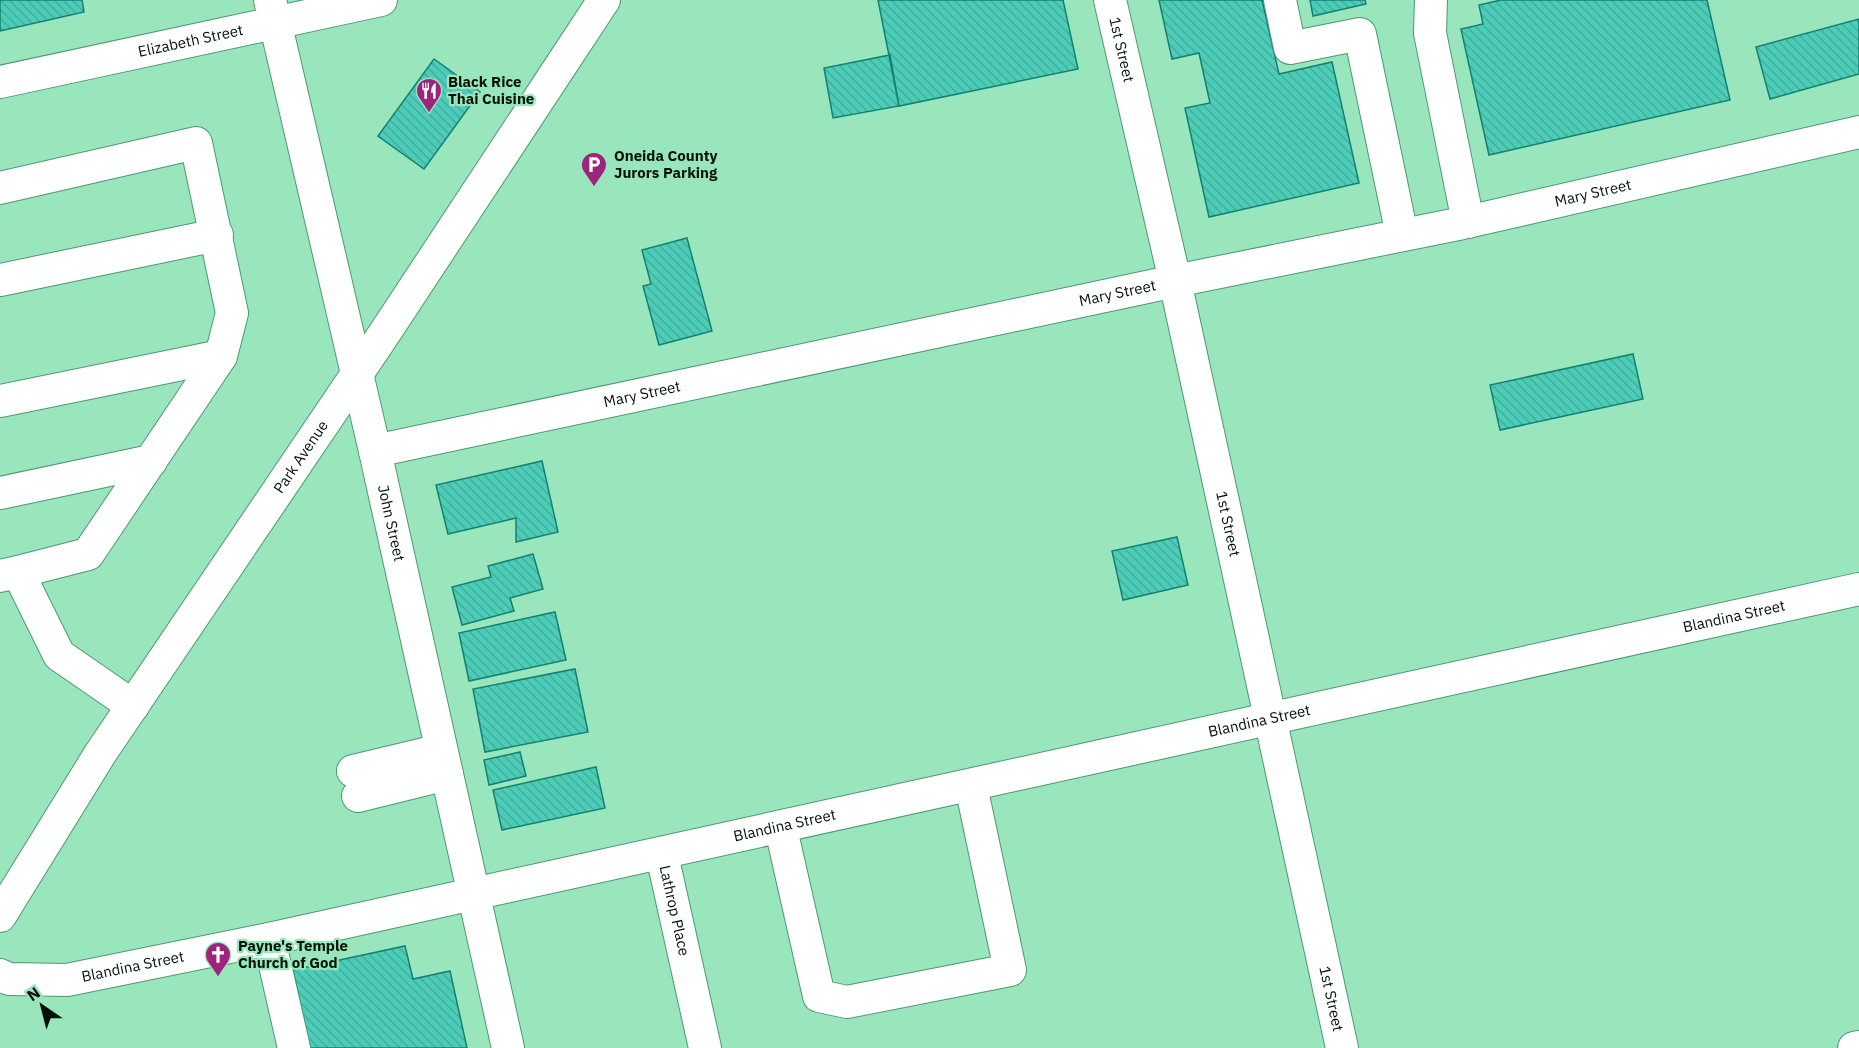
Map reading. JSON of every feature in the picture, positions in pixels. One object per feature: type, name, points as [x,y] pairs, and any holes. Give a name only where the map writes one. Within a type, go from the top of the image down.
[{"type":"street","name":"Elizabeth Street","points":[[0,82],[273,11],[381,0]]},
{"type":"street","name":"Park Avenue","points":[[0,916],[133,706],[604,0]]},
{"type":"street","name":"1st Street","points":[[1110,0],[1175,281],[1342,1048]]},
{"type":"street","points":[[1280,0],[1290,48],[1360,34],[1402,235]]},
{"type":"street","points":[[1431,0],[1430,33],[1468,222]]},
{"type":"street","name":"John Street","points":[[273,11],[375,451],[508,1048]]},
{"type":"street","name":"Mary Street","points":[[375,451],[1175,281],[1468,222],[1859,132]]},
{"type":"street","points":[[0,188],[196,143],[232,313],[221,356],[88,554],[9,574],[59,655],[133,706]]},
{"type":"street","points":[[0,280],[216,235]]},
{"type":"street","points":[[0,401],[221,356]]},
{"type":"street","points":[[0,493],[151,461]]},
{"type":"street","name":"Blandina Street","points":[[662,855],[1859,590]]},
{"type":"street","points":[[356,783],[444,762]]},
{"type":"street","points":[[781,828],[819,996],[847,1002],[1010,970],[971,786]]},
{"type":"street","name":"Lathrop Place","points":[[546,879],[662,855],[705,1048]]},
{"type":"street","name":"Blandina Street","points":[[0,975],[9,979],[67,980],[546,879]]},
{"type":"street","points":[[269,939],[294,1048]]},
{"type":"street","points":[[1854,1048],[1859,1047]]},
{"type":"building","points":[[0,0],[82,0],[84,12],[0,31]]},
{"type":"building","points":[[878,0],[1063,0],[1078,69],[899,106]]},
{"type":"building","points":[[1159,0],[1262,0],[1279,74],[1332,62],[1359,183],[1209,217],[1185,108],[1210,103],[1199,53],[1172,59]]},
{"type":"building","points":[[1310,0],[1365,0],[1366,4],[1313,16]]},
{"type":"building","points":[[1501,0],[1707,0],[1730,100],[1489,155],[1461,29],[1483,24],[1479,5]]},
{"type":"building","points":[[1859,19],[1859,74],[1770,99],[1756,47]]},
{"type":"building","points":[[890,55],[899,106],[833,118],[824,68]]},
{"type":"building","name":"Black Rice Thai Cuisine","points":[[434,59],[480,92],[424,169],[378,136]]},
{"type":"building","points":[[687,238],[712,331],[659,345],[643,286],[651,284],[642,250]]},
{"type":"building","points":[[1633,354],[1643,399],[1500,430],[1490,385]]},
{"type":"building","points":[[542,461],[558,532],[516,542],[516,518],[448,534],[436,485]]},
{"type":"building","points":[[1177,537],[1188,585],[1123,600],[1112,551]]},
{"type":"building","points":[[533,554],[543,589],[510,598],[514,611],[462,625],[452,587],[491,577],[488,566]]},
{"type":"building","points":[[555,612],[566,660],[469,681],[459,633]]},
{"type":"building","points":[[575,669],[588,732],[485,752],[473,689]]},
{"type":"building","points":[[520,752],[526,776],[489,785],[484,760]]},
{"type":"building","points":[[596,767],[605,808],[502,830],[493,790]]},
{"type":"building","points":[[405,946],[413,979],[450,971],[467,1048],[310,1048],[293,970]]},
{"type":"place","name":"Black Rice Thai Cuisine","points":[[429,114]]},
{"type":"place","name":"Oneida County Jurors Parking","points":[[594,188]]},
{"type":"place","name":"Payne's Temple Church of God","points":[[218,978]]}]
